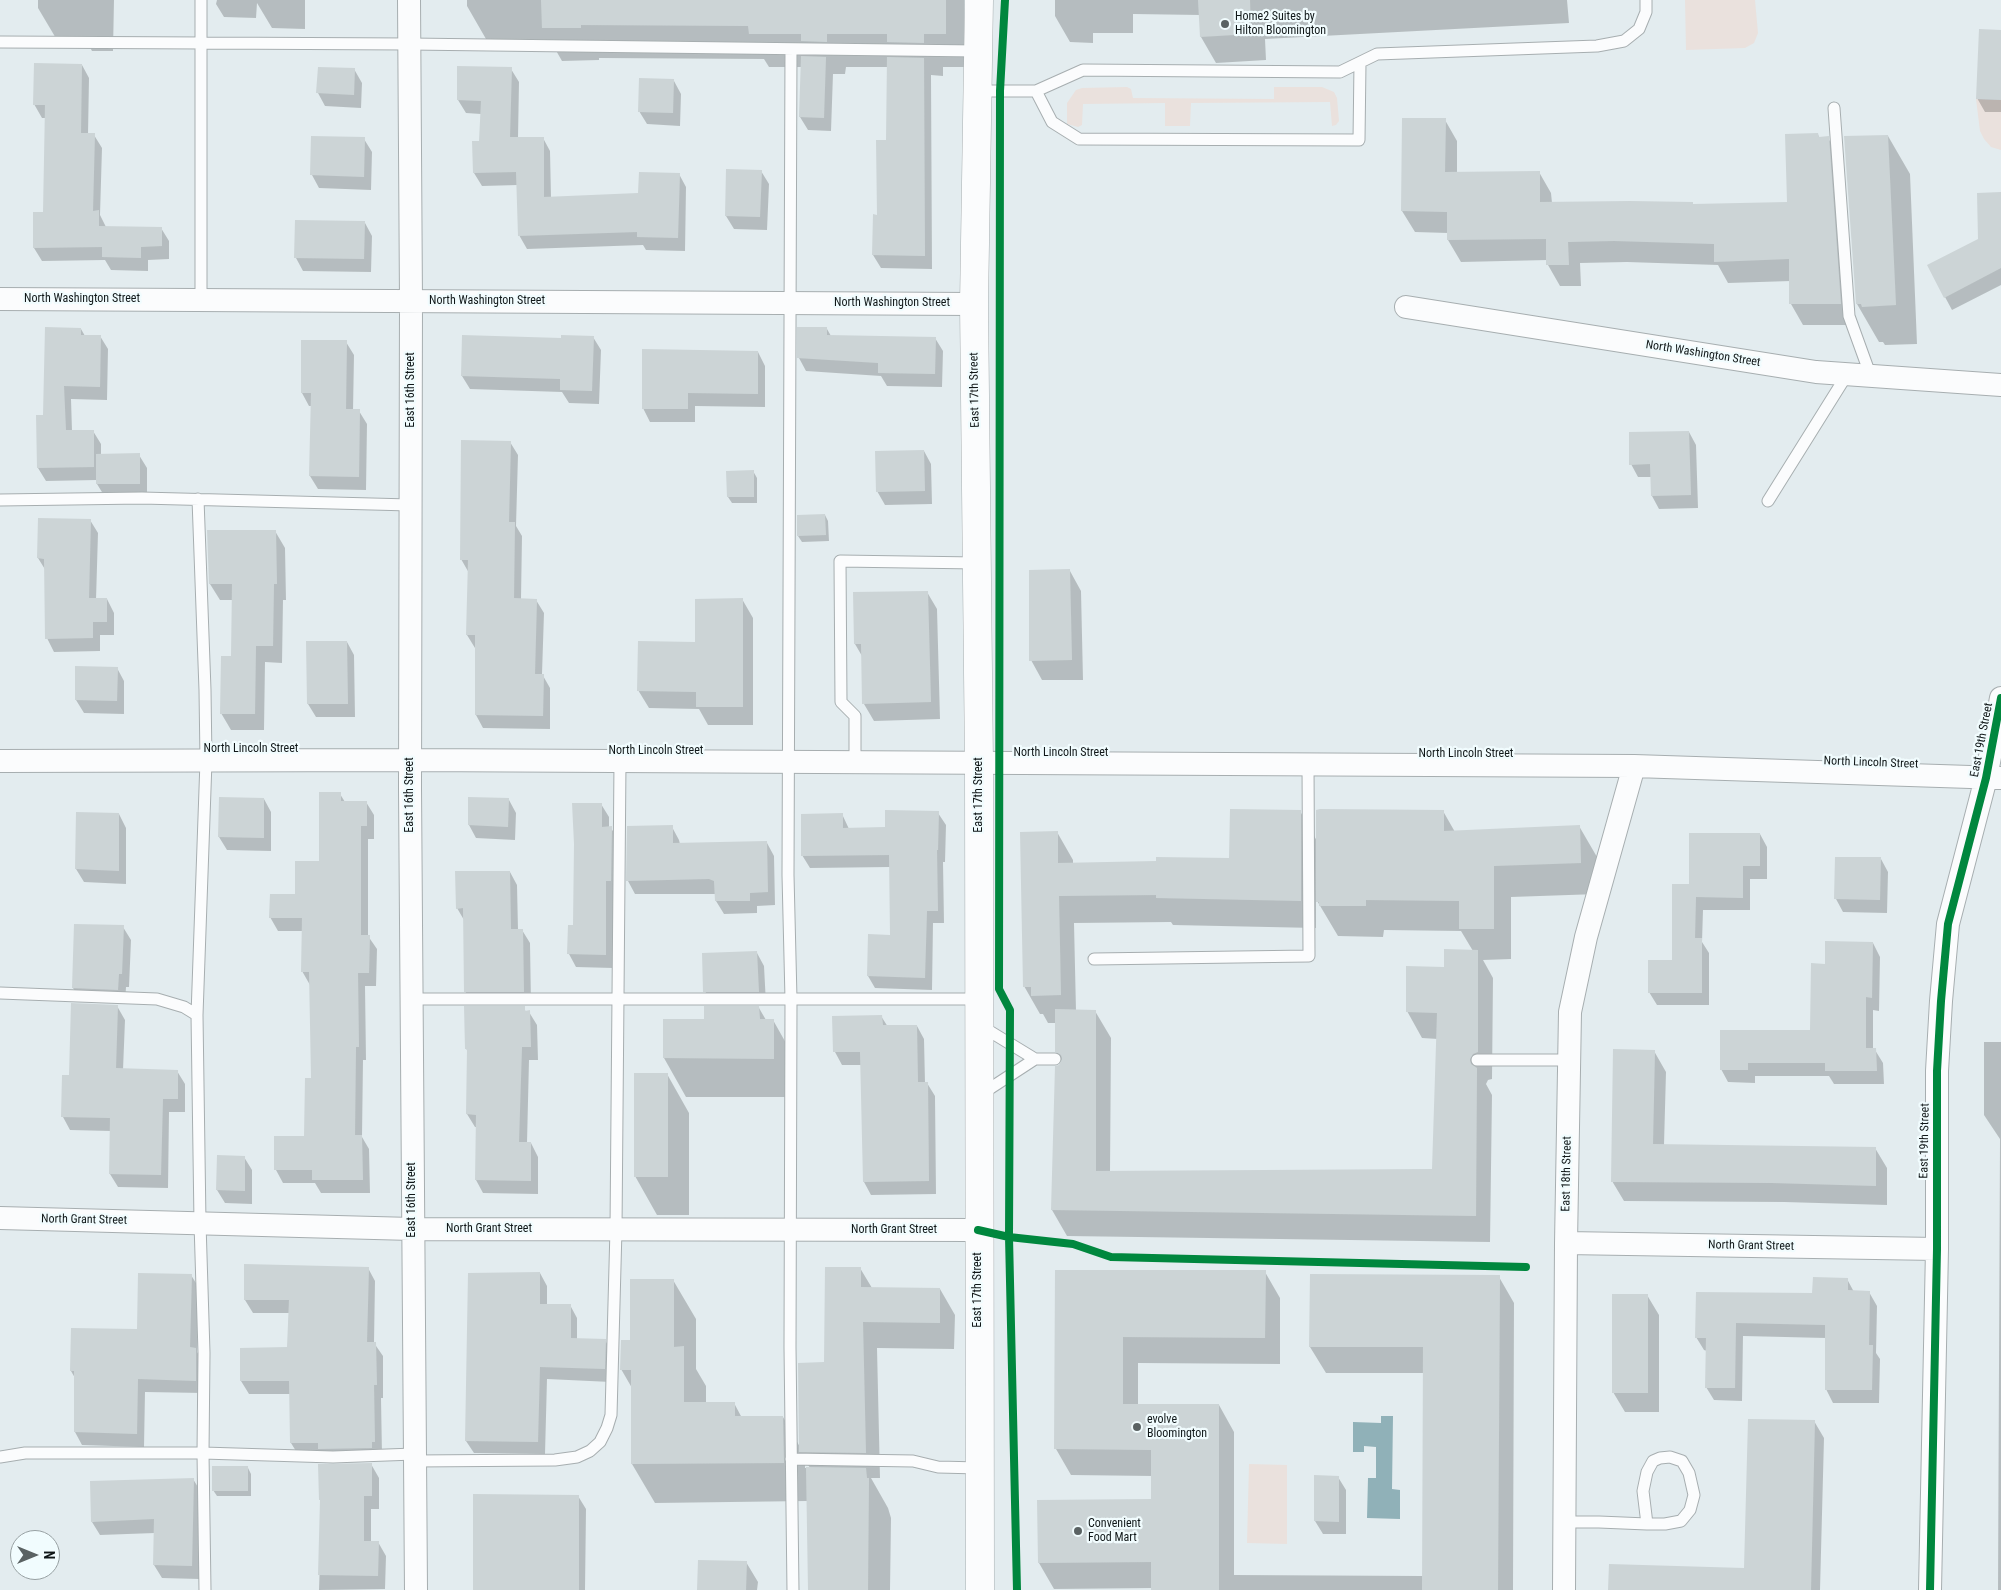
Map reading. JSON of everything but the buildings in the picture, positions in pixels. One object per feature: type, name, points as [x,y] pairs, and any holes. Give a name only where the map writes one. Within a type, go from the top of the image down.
[{"type":"main road","name":"East 17th Street","points":[[979,0],[974,304],[979,764],[978,1230],[980,1590]]},
{"type":"street","name":"East 16th Street","points":[[409,0],[412,1230],[416,1590]]},
{"type":"street","name":"North Washington Street","points":[[0,299],[974,304]]},
{"type":"street","name":"North Washington Street","points":[[1406,307],[1816,372],[2001,384]]},
{"type":"street","name":"East 19th Street","points":[[1930,1590],[1937,1249],[1937,1071],[1948,924],[1994,778],[2001,698]]},
{"type":"street","name":"North Lincoln Street","points":[[0,761],[410,760],[1634,766],[1994,778]]},
{"type":"street","name":"East 18th Street","points":[[1564,1590],[1566,1243],[1570,1012],[1586,937],[1634,766]]},
{"type":"street","name":"North Grant Street","points":[[0,1218],[412,1230],[978,1230]]},
{"type":"street","name":"North Grant Street","points":[[1566,1243],[1937,1249]]},
{"type":"lane","points":[[201,0],[201,300]]},
{"type":"lane","points":[[977,92],[1036,92],[1083,70],[1340,72],[1377,54],[1597,46],[1624,42],[1639,29],[1646,12],[1646,0]]},
{"type":"lane","points":[[0,42],[409,44],[978,51]]},
{"type":"lane","points":[[791,49],[789,763],[793,1590]]},
{"type":"lane","points":[[1036,92],[1052,122],[1079,139],[1359,140],[1360,63]]},
{"type":"lane","points":[[1834,108],[1850,316],[1870,374]]},
{"type":"lane","points":[[1768,501],[1848,373]]},
{"type":"lane","points":[[0,500],[198,499],[410,505]]},
{"type":"lane","points":[[198,499],[206,761],[197,1015],[204,1352],[205,1590]]},
{"type":"lane","points":[[855,763],[855,716],[841,702],[840,561],[977,563]]},
{"type":"lane","points":[[0,1458],[25,1453],[203,1453],[555,1460],[577,1456],[590,1451],[600,1442],[611,1415],[616,1230],[620,762]]},
{"type":"lane","points":[[1094,959],[1309,956],[1308,765]]},
{"type":"lane","points":[[0,993],[157,999],[184,1007],[197,1015]]},
{"type":"lane","points":[[411,999],[791,999],[978,1012],[1035,1059]]},
{"type":"lane","points":[[978,1096],[1035,1059],[1055,1059]]},
{"type":"lane","points":[[1478,1060],[1568,1060]]},
{"type":"lane","points":[[1565,1522],[1647,1524],[1665,1524],[1681,1521],[1690,1510],[1694,1495],[1688,1473],[1682,1461],[1670,1457],[1653,1461],[1647,1472],[1643,1490],[1647,1524]]},
{"type":"lane","points":[[791,1459],[913,1461],[938,1467],[979,1468]]},
{"type":"shaded area","points":[[1685,0],[1755,0],[1758,33],[1754,43],[1745,48],[1686,50]]},
{"type":"shaded area","points":[[1127,87],[1131,89],[1133,98],[1274,99],[1274,87],[1322,87],[1334,92],[1337,98],[1339,121],[1336,125],[1332,126],[1330,102],[1191,103],[1190,126],[1165,126],[1165,103],[1083,104],[1082,125],[1078,127],[1067,124],[1067,103],[1076,90],[1082,88]]},
{"type":"shaded area","points":[[1976,99],[2001,100],[2001,150],[1991,147],[1980,131]]},
{"type":"shaded area","points":[[1249,1464],[1287,1465],[1287,1544],[1247,1543]]},
{"type":"water","points":[[1381,1416],[1393,1416],[1392,1489],[1400,1490],[1400,1519],[1367,1518],[1368,1478],[1376,1478],[1376,1447],[1364,1446],[1364,1452],[1353,1452],[1353,1422],[1381,1423]]},
{"type":"cycle path","points":[[1005,0],[1000,91],[999,989],[1010,1010],[1009,1237],[1017,1590]]},
{"type":"cycle path","points":[[1930,1590],[1937,1249],[1937,1071],[1941,1001],[1948,924],[1986,778],[2001,698]]},
{"type":"cycle path","points":[[978,1230],[1009,1237],[1073,1244],[1111,1257],[1526,1267]]},
{"type":"place","name":"Home2 Suites by Hilton Bloomington","points":[[1225,24]]},
{"type":"place","name":"evolve Bloomington","points":[[1137,1427]]},
{"type":"place","name":"Convenient Food Mart","points":[[1078,1531]]}]
